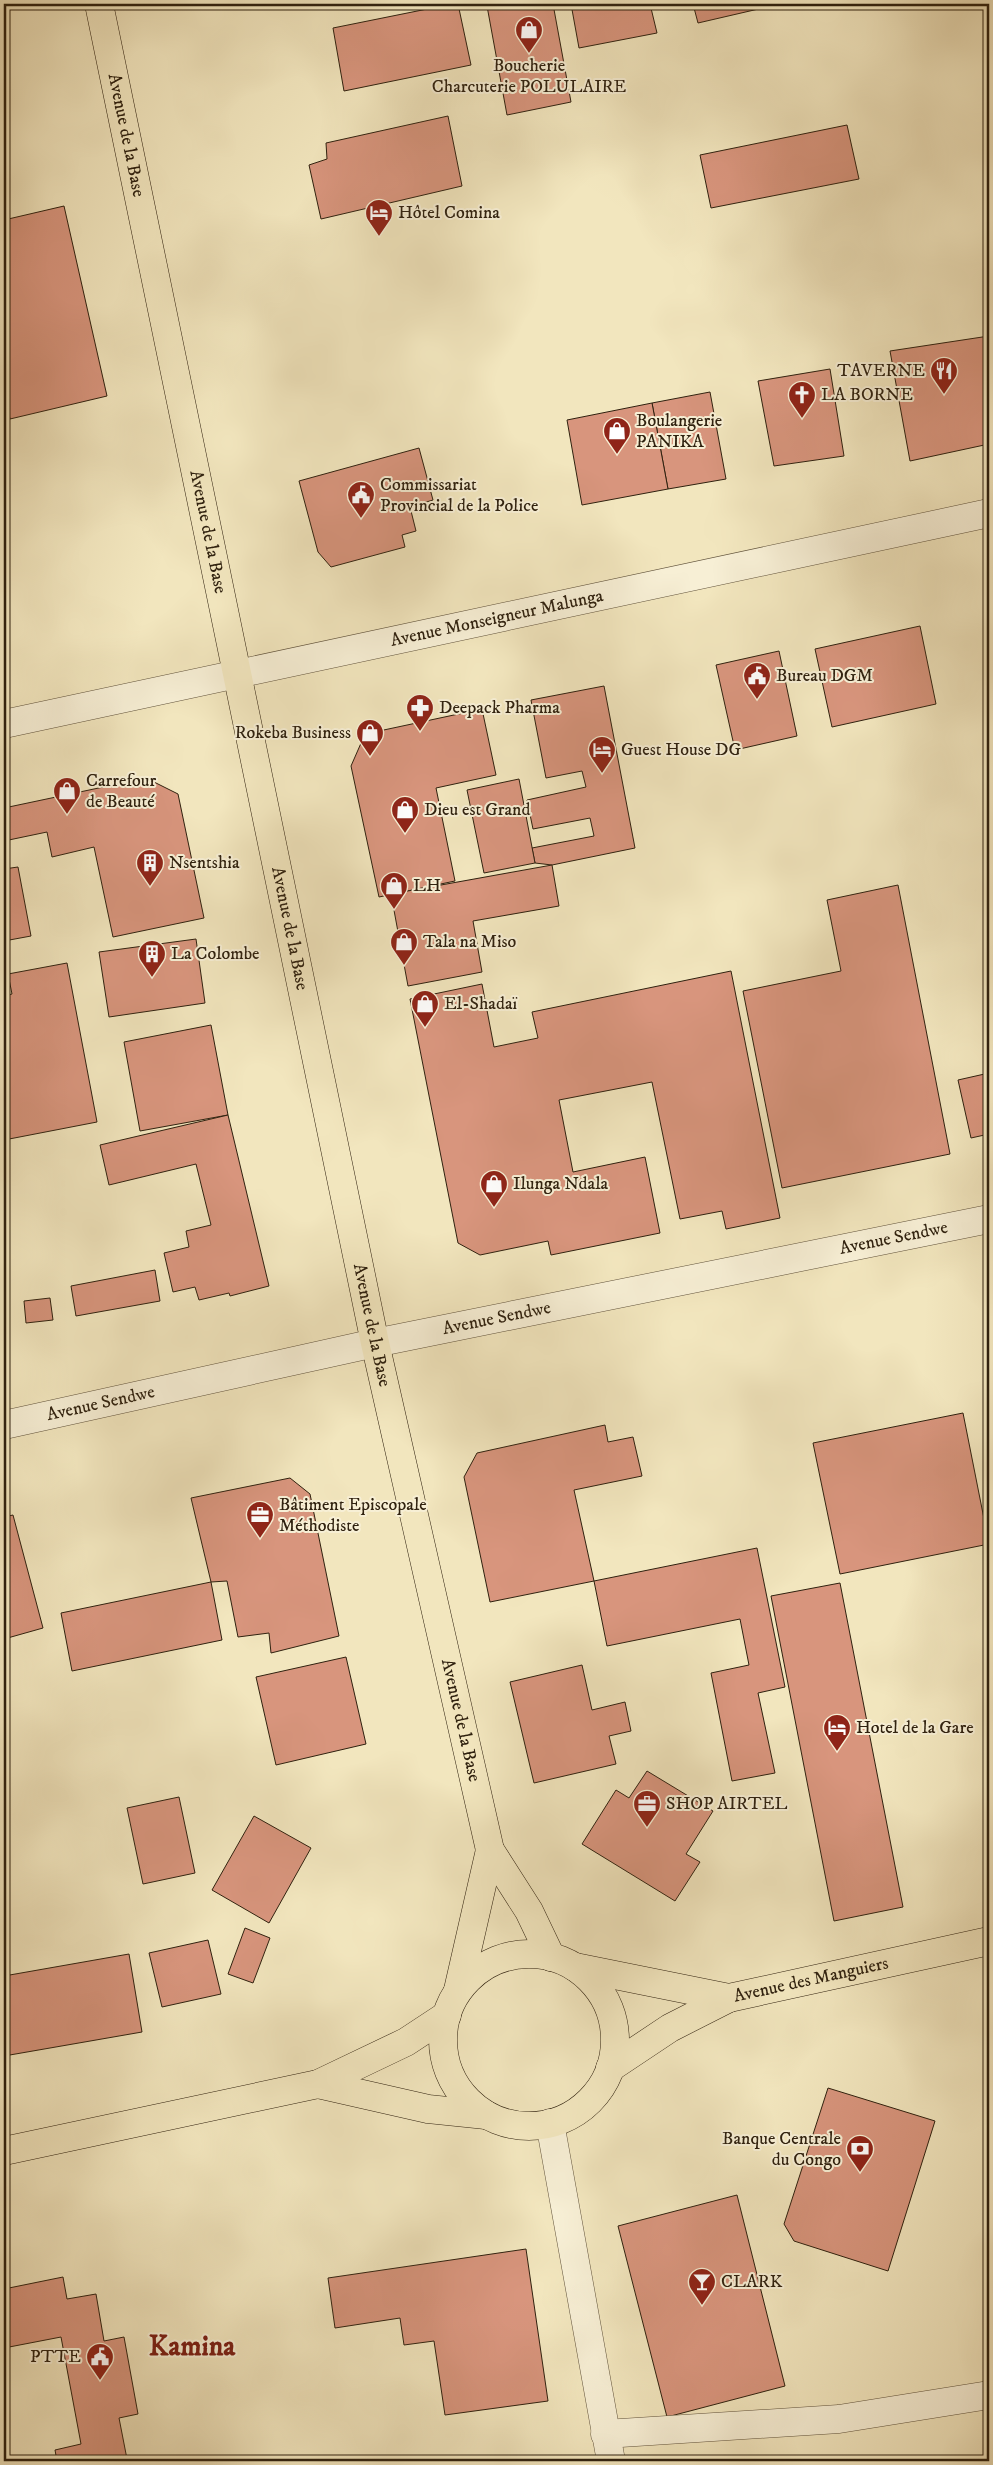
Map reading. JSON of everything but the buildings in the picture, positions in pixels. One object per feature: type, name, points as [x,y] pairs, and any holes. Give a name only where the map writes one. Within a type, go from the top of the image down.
[{"type":"main road","name":"Avenue de la Base","points":[[98,4],[375,1343],[490,1850]]},
{"type":"main road","points":[[490,1850],[562,1962]]},
{"type":"main road","points":[[486,2116],[464,2097],[449,2072],[443,2044],[447,2015],[458,1990],[490,1850]]},
{"type":"main road","name":"Avenue des Manguiers","points":[[562,1962],[729,1998],[989,1941]]},
{"type":"main road","points":[[318,2084],[428,2109],[486,2116],[507,2123],[528,2126],[550,2123],[576,2112],[597,2093],[610,2068],[615,2040],[610,2011],[596,1985],[562,1962],[525,1954],[499,1959],[477,1972],[458,1990]]},
{"type":"main road","points":[[610,2068],[670,2028],[729,1998]]},
{"type":"main road","points":[[4,2152],[318,2084],[406,2042],[447,2015]]},
{"type":"street","name":"Avenue Monseigneur Malunga","points":[[4,724],[989,513]]},
{"type":"street","name":"Avenue Sendwe","points":[[4,1425],[375,1343],[989,1219]]},
{"type":"street","points":[[550,2123],[610,2461]]},
{"type":"street","points":[[605,2434],[839,2419],[989,2395]]},
{"type":"place","name":"Boucherie Charcuterie POLULAIRE","points":[[529,54]]},
{"type":"place","name":"Hôtel Comina","points":[[379,237]]},
{"type":"place","name":"TAVERNE","points":[[944,395]]},
{"type":"place","name":"LA BORNE","points":[[802,419]]},
{"type":"place","name":"Boulangerie PANIKA","points":[[617,455]]},
{"type":"place","name":"Commissariat Provincial de la Police","points":[[361,519]]},
{"type":"place","name":"Bureau DGM","points":[[757,700]]},
{"type":"place","name":"Deepack Pharma","points":[[420,732]]},
{"type":"place","name":"Rokeba Business","points":[[370,757]]},
{"type":"place","name":"Guest House DG","points":[[602,774]]},
{"type":"place","name":"Carrefour de Beauté","points":[[67,815]]},
{"type":"place","name":"Dieu est Grand","points":[[405,834]]},
{"type":"place","name":"Nsentshia","points":[[150,887]]},
{"type":"place","name":"LH","points":[[394,910]]},
{"type":"place","name":"Tala na Miso","points":[[404,966]]},
{"type":"place","name":"La Colombe","points":[[152,978]]},
{"type":"place","name":"El-Shadaï","points":[[425,1028]]},
{"type":"place","name":"Ilunga Ndala","points":[[494,1208]]},
{"type":"place","name":"Bâtiment Episcopale Méthodiste","points":[[260,1539]]},
{"type":"place","name":"Hotel de la Gare","points":[[837,1752]]},
{"type":"place","name":"SHOP AIRTEL","points":[[647,1828]]},
{"type":"place","name":"Banque Centrale du Congo","points":[[860,2173]]},
{"type":"place","name":"CLARK","points":[[702,2306]]},
{"type":"place","name":"PTTE","points":[[100,2381]]},
{"type":"district","name":"Kamina","points":[[192,2346]]}]
